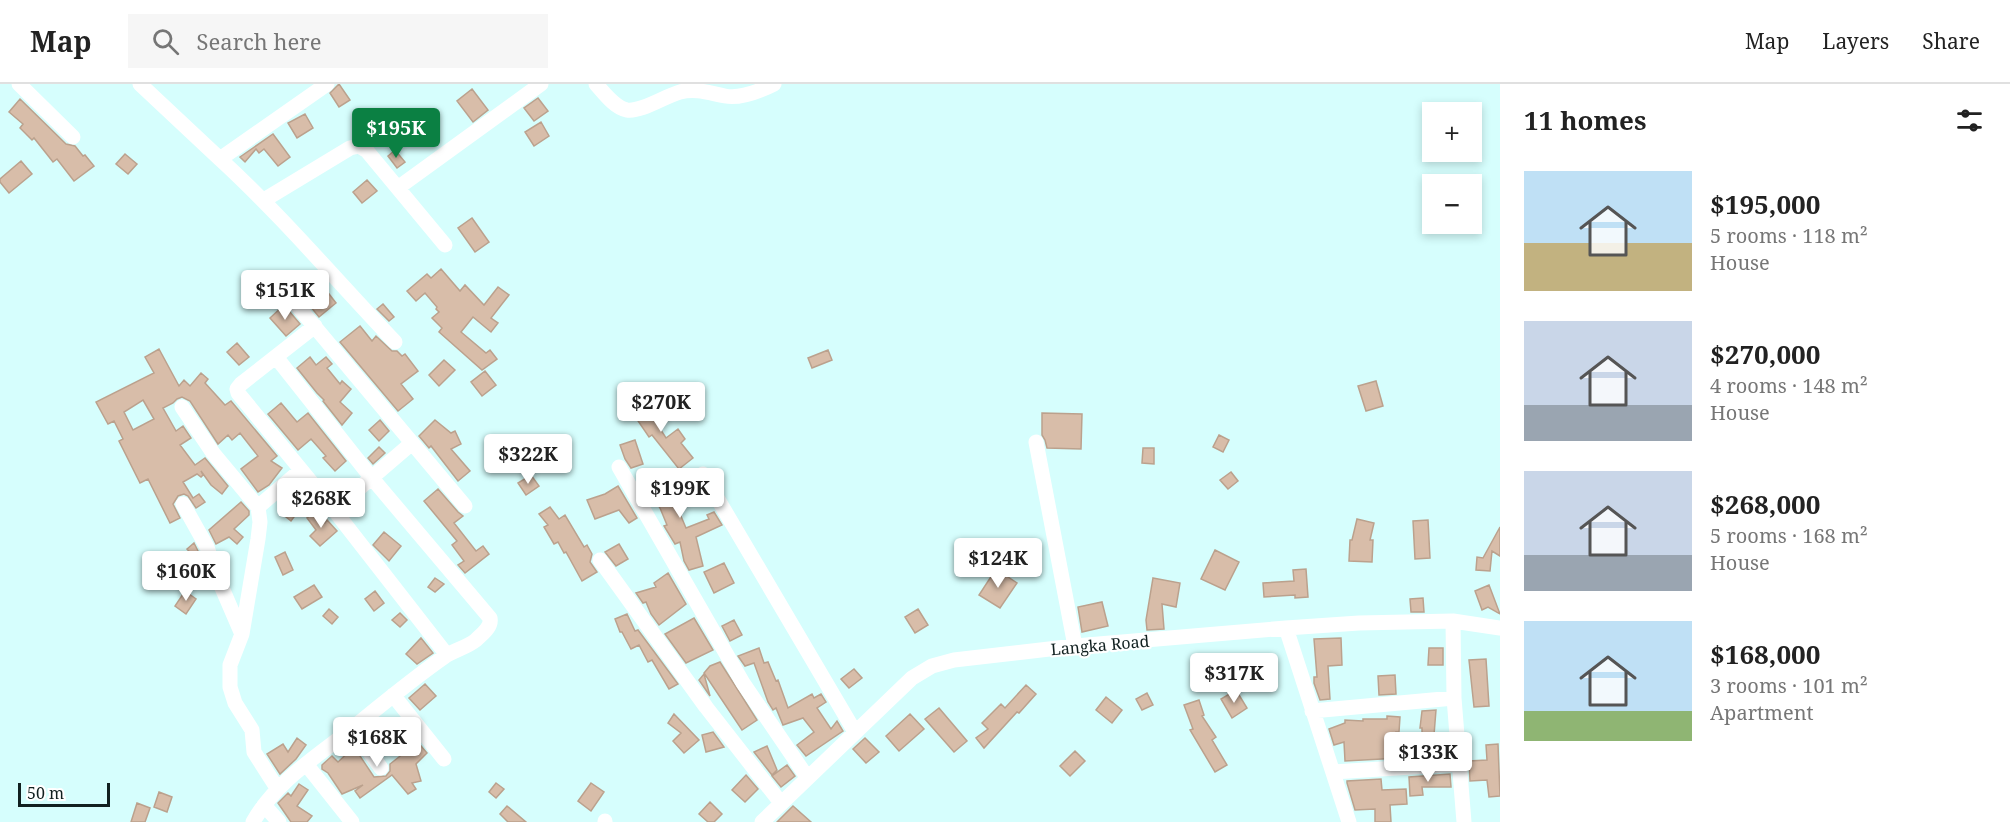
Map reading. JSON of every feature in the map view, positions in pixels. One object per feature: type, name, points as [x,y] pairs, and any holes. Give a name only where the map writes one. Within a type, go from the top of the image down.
[{"type":"street","points":[[19,84],[74,137]]},
{"type":"street","points":[[140,84],[264,200],[395,342]]},
{"type":"street","points":[[220,159],[327,84]]},
{"type":"street","points":[[399,187],[542,84]]},
{"type":"street","points":[[596,84],[616,105],[625,110],[633,110],[680,92],[702,90],[728,96],[751,94],[774,84]]},
{"type":"street","points":[[264,200],[350,148],[359,146],[367,151],[399,187],[445,245]]},
{"type":"street","points":[[294,302],[465,506]]},
{"type":"street","points":[[315,326],[241,384],[237,389],[239,396],[334,510],[447,655]]},
{"type":"street","points":[[253,822],[277,788],[393,695],[447,655],[475,640],[489,626],[490,618],[371,477],[276,357]]},
{"type":"street","points":[[182,407],[213,453],[258,507],[260,522],[258,539],[242,634],[230,665],[232,695],[252,730],[254,752],[277,788]]},
{"type":"street","points":[[1036,442],[1075,646]]},
{"type":"street","points":[[334,510],[412,443]]},
{"type":"street","points":[[620,467],[743,683],[807,777]]},
{"type":"street","points":[[258,507],[300,471]]},
{"type":"street","points":[[703,474],[855,732]]},
{"type":"street","points":[[183,504],[207,547],[242,634]]},
{"type":"street","points":[[600,560],[706,707],[781,803]]},
{"type":"street","points":[[1453,621],[1454,698],[1464,822]]},
{"type":"street","name":"Langka Road","points":[[762,822],[912,678],[932,666],[954,660],[1075,646],[1286,627],[1453,621],[1500,628]]},
{"type":"street","points":[[1286,627],[1349,822]]},
{"type":"street","points":[[393,695],[444,759]]},
{"type":"street","points":[[1312,711],[1454,698]]},
{"type":"street","points":[[352,728],[381,768]]},
{"type":"street","points":[[306,764],[352,822]]},
{"type":"street","points":[[1333,772],[1460,764]]},
{"type":"street","points":[[264,805],[279,822]]},
{"type":"building","points":[[339,84],[350,100],[339,107],[330,93]]},
{"type":"building","points":[[472,89],[488,110],[473,122],[457,101]]},
{"type":"building","points":[[538,98],[548,111],[534,121],[524,108]]},
{"type":"building","points":[[20,99],[66,144],[75,146],[94,166],[74,181],[57,159],[53,162],[34,138],[32,140],[20,128],[23,124],[9,112]]},
{"type":"building","points":[[305,114],[313,128],[297,138],[288,123]]},
{"type":"building","points":[[541,122],[549,136],[534,146],[525,132]]},
{"type":"building","points":[[273,134],[290,157],[278,166],[264,149],[259,153],[256,149],[245,162],[240,157]]},
{"type":"building","points":[[395,150],[405,162],[397,168],[388,156]]},
{"type":"building","points":[[125,154],[137,164],[128,174],[116,164]]},
{"type":"building","points":[[21,161],[32,174],[9,193],[0,179]]},
{"type":"building","points":[[367,180],[377,191],[362,203],[353,192]]},
{"type":"building","points":[[472,218],[489,242],[475,252],[458,228]]},
{"type":"building","points":[[441,269],[460,291],[465,285],[484,305],[498,287],[509,295],[491,318],[498,323],[491,332],[473,317],[461,332],[486,353],[490,350],[497,359],[482,370],[439,332],[442,328],[432,318],[439,312],[425,293],[416,301],[407,291],[427,274],[431,278]]},
{"type":"building","points":[[319,281],[336,303],[319,317],[301,295]]},
{"type":"building","points":[[383,304],[394,317],[389,321],[377,309]]},
{"type":"building","points":[[284,305],[300,324],[286,336],[270,318]]},
{"type":"building","points":[[360,326],[372,341],[376,336],[392,351],[397,351],[402,356],[405,354],[418,371],[401,384],[413,399],[398,411],[340,342]]},
{"type":"building","points":[[237,343],[249,357],[239,365],[227,352]]},
{"type":"building","points":[[159,349],[179,386],[184,380],[190,386],[201,373],[208,379],[205,383],[225,405],[231,401],[277,456],[271,461],[282,468],[269,485],[258,492],[241,469],[258,456],[240,433],[232,440],[228,435],[218,444],[190,401],[182,397],[163,408],[176,431],[183,426],[191,438],[180,445],[195,465],[205,458],[228,486],[222,494],[211,485],[201,471],[203,475],[201,477],[197,474],[183,482],[193,498],[199,494],[205,502],[196,508],[188,496],[184,494],[178,496],[173,504],[180,518],[170,523],[148,479],[140,483],[119,441],[123,439],[114,421],[108,424],[96,402],[154,373],[145,357]],"holes":[[[143,400],[154,419],[133,430],[124,412]]]},
{"type":"building","points":[[828,350],[832,360],[812,368],[808,358]]},
{"type":"building","points":[[310,357],[316,365],[326,357],[332,364],[327,368],[340,384],[342,381],[351,389],[340,402],[352,413],[342,425],[297,368]]},
{"type":"building","points":[[444,360],[455,370],[439,386],[429,375]]},
{"type":"building","points":[[485,371],[496,385],[482,396],[471,382]]},
{"type":"building","points":[[1376,381],[1383,406],[1366,411],[1358,386]]},
{"type":"building","points":[[646,394],[652,408],[648,410],[666,438],[678,429],[685,439],[681,443],[693,458],[679,469],[652,435],[649,437],[636,418],[629,402]]},
{"type":"building","points":[[281,403],[297,422],[308,413],[346,461],[335,471],[311,439],[298,450],[268,414]]},
{"type":"building","points":[[1042,413],[1082,414],[1081,449],[1047,448],[1042,435]]},
{"type":"building","points":[[380,420],[389,431],[379,441],[369,430]]},
{"type":"building","points":[[435,420],[451,433],[455,431],[461,444],[451,449],[470,471],[458,481],[431,446],[429,448],[419,436]]},
{"type":"building","points":[[1219,435],[1229,440],[1223,452],[1213,447]]},
{"type":"building","points":[[635,440],[643,464],[631,468],[620,445]]},
{"type":"building","points":[[379,447],[385,453],[373,464],[368,458]]},
{"type":"building","points":[[1143,448],[1154,448],[1154,464],[1142,463]]},
{"type":"building","points":[[649,471],[657,487],[662,484],[663,486],[679,472],[687,482],[672,495],[686,528],[709,519],[707,515],[714,512],[722,525],[696,537],[703,566],[689,570],[684,561],[680,542],[675,544],[664,526],[667,525],[660,508],[640,475]]},
{"type":"building","points":[[1231,472],[1238,481],[1228,489],[1220,480]]},
{"type":"building","points":[[531,475],[539,486],[526,495],[518,483]]},
{"type":"building","points":[[300,484],[307,492],[292,507],[283,498]]},
{"type":"building","points":[[618,486],[637,518],[629,523],[619,510],[595,519],[587,500],[605,494]]},
{"type":"building","points":[[438,489],[463,516],[454,523],[476,551],[483,546],[489,554],[465,573],[458,565],[464,561],[452,545],[457,541],[424,501]]},
{"type":"building","points":[[241,502],[249,511],[249,515],[234,529],[243,537],[237,544],[229,537],[216,544],[209,530]]},
{"type":"building","points":[[288,506],[297,513],[291,521],[281,513]]},
{"type":"building","points":[[550,507],[559,519],[565,515],[584,547],[587,545],[592,554],[590,562],[597,572],[582,581],[566,552],[564,553],[558,542],[554,544],[544,527],[548,525],[539,514]]},
{"type":"building","points":[[316,511],[325,523],[327,520],[337,531],[320,546],[310,536],[316,530],[307,518]]},
{"type":"building","points":[[1357,519],[1374,523],[1370,540],[1373,540],[1372,562],[1349,561],[1350,540],[1352,540]]},
{"type":"building","points":[[1428,520],[1430,558],[1415,559],[1413,521]]},
{"type":"building","points":[[1500,527],[1500,556],[1492,551],[1490,571],[1476,570],[1477,557],[1483,558]]},
{"type":"building","points":[[384,532],[401,546],[389,561],[373,545]]},
{"type":"building","points":[[194,543],[199,553],[194,557],[187,549]]},
{"type":"building","points":[[619,544],[628,559],[616,566],[605,552]]},
{"type":"building","points":[[1215,550],[1239,562],[1225,590],[1201,579]]},
{"type":"building","points":[[285,552],[293,570],[283,575],[275,557]]},
{"type":"building","points":[[724,563],[734,583],[714,593],[704,572]]},
{"type":"building","points":[[996,569],[1017,583],[1000,608],[979,595]]},
{"type":"building","points":[[1306,569],[1308,597],[1295,598],[1295,595],[1264,597],[1263,583],[1294,581],[1293,570]]},
{"type":"building","points":[[172,573],[182,581],[176,588],[166,580]]},
{"type":"building","points":[[668,573],[686,604],[659,625],[646,602],[643,603],[636,593],[656,587],[654,583]]},
{"type":"building","points":[[435,578],[444,584],[435,592],[428,587]]},
{"type":"building","points":[[1153,578],[1180,583],[1176,607],[1162,604],[1164,629],[1147,630],[1146,620]]},
{"type":"building","points":[[314,585],[322,597],[302,609],[294,597]]},
{"type":"building","points":[[1489,585],[1500,614],[1488,607],[1482,610],[1475,591]]},
{"type":"building","points":[[185,591],[196,599],[186,614],[175,606]]},
{"type":"building","points":[[375,591],[384,603],[374,611],[365,599]]},
{"type":"building","points":[[1423,598],[1424,612],[1411,612],[1410,599]]},
{"type":"building","points":[[1102,602],[1108,626],[1082,632],[1078,607]]},
{"type":"building","points":[[329,609],[338,617],[332,624],[323,616]]},
{"type":"building","points":[[918,609],[928,625],[915,633],[905,617]]},
{"type":"building","points":[[400,613],[407,620],[400,627],[392,620]]},
{"type":"building","points":[[627,614],[635,631],[638,630],[678,684],[669,689],[652,660],[648,662],[639,645],[631,649],[615,619]]},
{"type":"building","points":[[694,618],[713,650],[686,663],[665,634]]},
{"type":"building","points":[[734,620],[742,635],[730,641],[722,626]]},
{"type":"building","points":[[421,638],[433,653],[417,664],[406,654]]},
{"type":"building","points":[[1341,638],[1342,665],[1328,666],[1330,699],[1320,700],[1314,683],[1314,677],[1317,677],[1314,639]]},
{"type":"building","points":[[759,648],[764,663],[768,662],[776,681],[778,680],[788,708],[812,694],[814,698],[821,694],[826,702],[817,708],[831,729],[837,721],[843,731],[806,756],[797,745],[814,732],[803,718],[783,725],[776,708],[773,710],[768,702],[754,663],[745,666],[738,656]]},
{"type":"building","points":[[1429,648],[1443,648],[1443,665],[1428,665]]},
{"type":"building","points":[[1486,659],[1489,706],[1474,707],[1469,660]]},
{"type":"building","points":[[720,662],[757,720],[742,730],[704,673],[710,666]]},
{"type":"building","points":[[854,669],[862,678],[849,688],[841,679]]},
{"type":"building","points":[[704,674],[710,696],[699,680]]},
{"type":"building","points":[[1395,675],[1396,694],[1379,695],[1378,676]]},
{"type":"building","points":[[425,684],[436,696],[420,710],[409,698]]},
{"type":"building","points":[[1026,685],[1036,694],[984,748],[976,738],[988,729],[982,723],[1001,704],[1005,708]]},
{"type":"building","points":[[1236,690],[1247,708],[1232,718],[1221,699]]},
{"type":"building","points":[[1147,693],[1153,705],[1142,710],[1136,699]]},
{"type":"building","points":[[1106,697],[1122,710],[1112,723],[1096,710]]},
{"type":"building","points":[[1199,700],[1204,715],[1202,716],[1216,737],[1212,740],[1227,765],[1215,772],[1190,730],[1193,729],[1184,705]]},
{"type":"building","points":[[939,708],[967,741],[954,752],[925,719]]},
{"type":"building","points":[[1436,710],[1434,735],[1436,735],[1436,743],[1448,740],[1449,755],[1422,757],[1422,728],[1420,728],[1422,711]]},
{"type":"building","points":[[674,714],[699,740],[684,753],[673,741],[681,733],[668,723]]},
{"type":"building","points":[[910,714],[924,729],[899,751],[886,736]]},
{"type":"building","points":[[1387,716],[1400,717],[1399,732],[1396,732],[1400,758],[1345,761],[1344,742],[1334,745],[1329,729],[1345,723],[1345,720],[1387,719]]},
{"type":"building","points":[[404,726],[427,753],[416,764],[421,781],[412,783],[416,789],[408,794],[392,775],[360,798],[355,791],[363,785],[342,794],[328,773],[322,769],[322,765],[332,756],[338,762],[354,747],[374,777],[386,776],[390,771],[390,764],[404,753],[402,751],[406,747],[394,736]]},
{"type":"building","points":[[713,732],[724,747],[706,752],[702,735]]},
{"type":"building","points":[[297,738],[306,745],[296,759],[280,774],[267,754],[283,744],[288,752]]},
{"type":"building","points":[[865,738],[879,752],[866,763],[853,749]]},
{"type":"building","points":[[1498,744],[1500,796],[1489,797],[1487,780],[1470,781],[1469,761],[1487,760],[1486,745]]},
{"type":"building","points":[[767,746],[777,770],[772,775],[754,752]]},
{"type":"building","points":[[1075,751],[1085,761],[1070,776],[1060,766]]},
{"type":"building","points":[[787,765],[795,776],[781,787],[772,776]]},
{"type":"building","points":[[1450,774],[1451,787],[1422,787],[1423,795],[1410,796],[1409,777]]},
{"type":"building","points":[[746,775],[758,789],[745,802],[732,790]]},
{"type":"building","points":[[1381,779],[1382,790],[1406,789],[1407,804],[1390,805],[1391,822],[1375,822],[1375,809],[1355,810],[1347,783],[1347,781]]},
{"type":"building","points":[[496,783],[504,789],[496,798],[489,792]]},
{"type":"building","points":[[591,783],[604,792],[591,811],[578,801]]},
{"type":"building","points":[[299,784],[308,790],[297,806],[312,816],[307,822],[291,822],[278,803],[288,793],[291,796]]},
{"type":"building","points":[[159,792],[172,797],[167,812],[154,807]]},
{"type":"building","points":[[710,802],[722,814],[714,822],[708,822],[699,814]]},
{"type":"building","points":[[137,803],[150,808],[145,822],[131,822]]},
{"type":"building","points":[[507,806],[526,822],[508,822],[500,814]]},
{"type":"building","points":[[793,806],[811,822],[777,822]]}]
